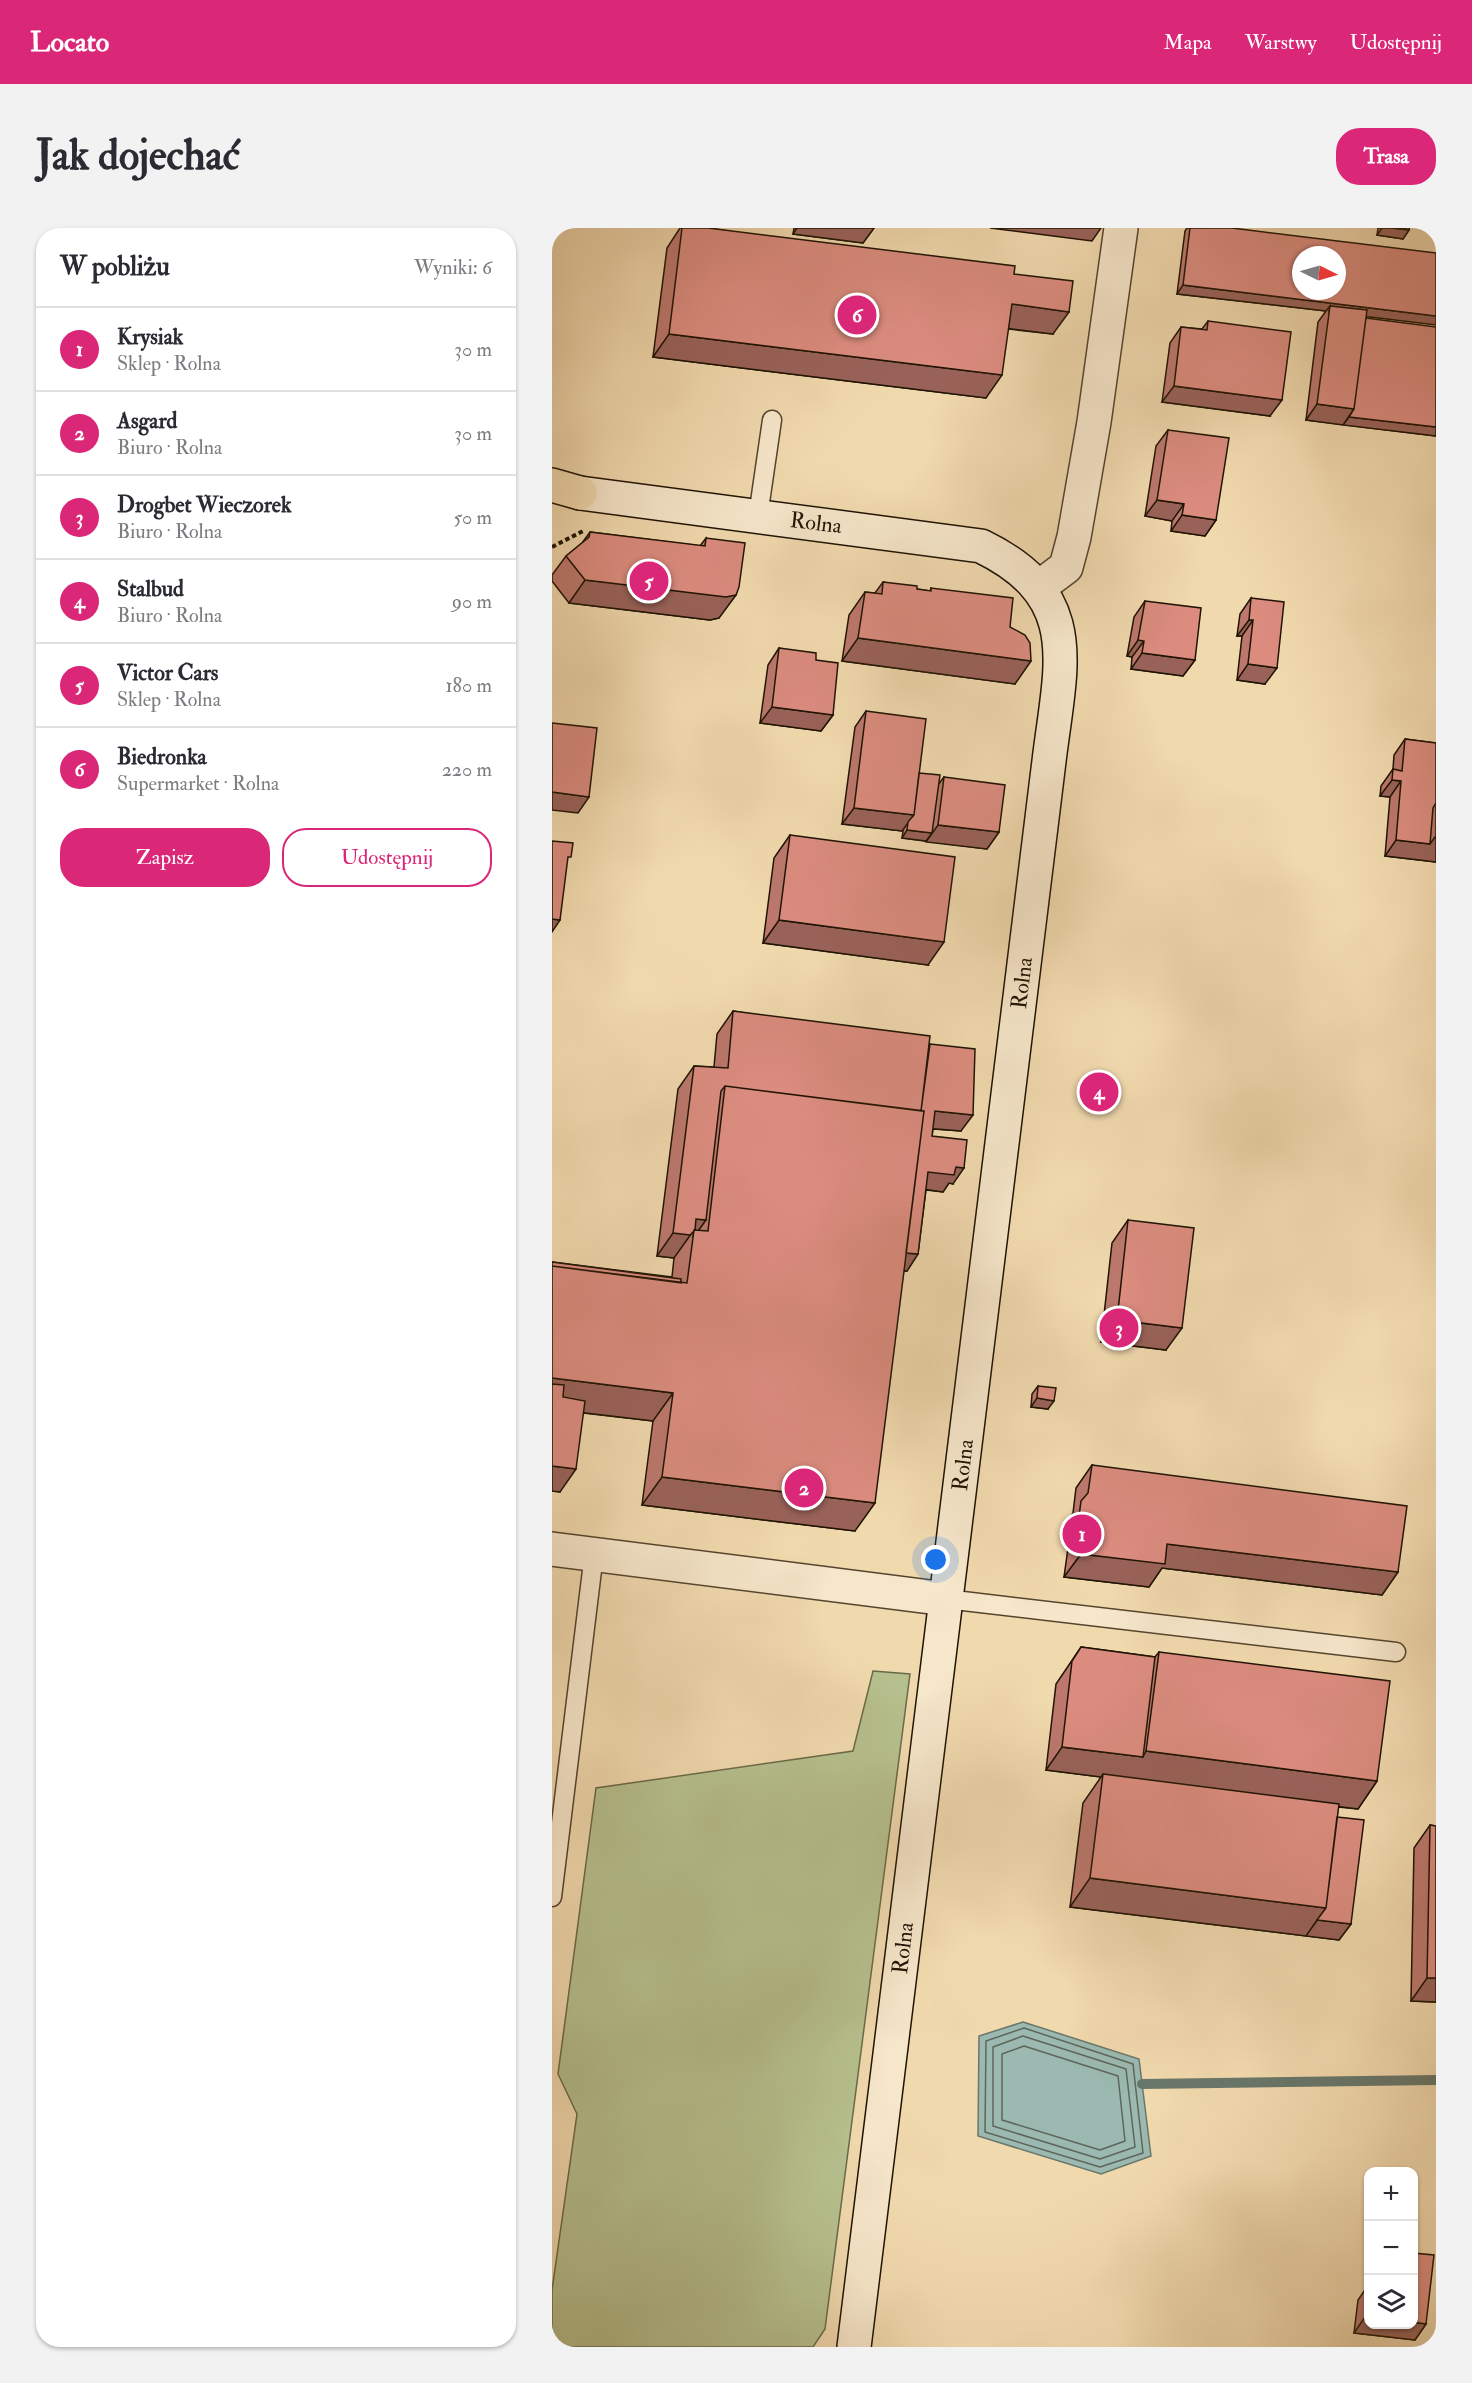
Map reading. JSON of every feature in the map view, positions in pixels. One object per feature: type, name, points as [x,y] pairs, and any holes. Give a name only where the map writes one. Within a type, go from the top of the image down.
[{"type":"street","points":[[1038,588],[1066,567],[1074,537],[1094,422],[1121,228]]},
{"type":"street","name":"Rolna","points":[[561,492],[981,546],[1011,563],[1038,588],[1055,617],[1061,657],[854,2347]]},
{"type":"street","points":[[552,1549],[946,1599]]},
{"type":"lane","points":[[758,516],[772,420]]},
{"type":"lane","points":[[552,1897],[594,1554]]},
{"type":"lane","points":[[946,1599],[1396,1652]]},
{"type":"green space","points":[[873,1671],[910,1674],[825,2329],[813,2347],[552,2347],[552,2290],[577,2114],[558,2074],[596,1788],[853,1751]]},
{"type":"water","points":[[1023,2022],[1139,2059],[1151,2156],[1101,2174],[978,2136],[979,2036]]},
{"type":"building","points":[[682,228],[708,228],[1015,266],[1014,274],[1073,281],[1069,312],[1012,304],[1002,375],[669,334]]},
{"type":"building","points":[[1190,228],[1232,228],[1436,253],[1436,316],[1305,300],[1346,300],[1346,246],[1292,246],[1292,298],[1183,285]]},
{"type":"building","points":[[1330,306],[1367,310],[1354,409],[1317,404]]},
{"type":"building","points":[[1366,318],[1436,327],[1436,427],[1349,417],[1354,409]]},
{"type":"building","points":[[1208,321],[1291,332],[1282,400],[1174,386],[1181,327],[1207,330]]},
{"type":"building","points":[[1168,430],[1229,438],[1216,520],[1182,515],[1184,504],[1157,500]]},
{"type":"building","points":[[590,532],[705,546],[706,538],[745,543],[736,595],[726,597],[585,580],[566,556],[589,537]]},
{"type":"building","points":[[883,582],[917,586],[917,589],[931,591],[931,588],[1013,598],[1010,627],[1025,635],[1030,643],[1031,661],[858,638],[865,592],[882,594]]},
{"type":"building","points":[[1251,598],[1284,602],[1277,668],[1248,664],[1253,620],[1249,620]]},
{"type":"building","points":[[1145,601],[1201,608],[1195,660],[1142,653],[1144,641],[1138,640]]},
{"type":"building","points":[[779,648],[816,653],[816,660],[838,663],[833,715],[772,707]]},
{"type":"building","points":[[866,711],[926,719],[914,815],[854,808]]},
{"type":"building","points":[[552,723],[597,728],[589,797],[552,792]]},
{"type":"building","points":[[1405,739],[1436,743],[1436,803],[1433,808],[1430,844],[1396,840],[1401,781],[1392,780],[1393,769],[1402,771]]},
{"type":"building","points":[[919,773],[940,775],[932,833],[907,830],[908,822],[914,815]]},
{"type":"building","points":[[944,777],[1005,785],[999,832],[938,825]]},
{"type":"building","points":[[790,835],[955,857],[944,942],[779,920]]},
{"type":"building","points":[[552,841],[573,843],[571,857],[568,857],[560,920],[552,919]]},
{"type":"building","points":[[733,1011],[930,1036],[921,1111],[725,1086],[721,1091],[706,1220],[696,1219],[695,1230],[690,1235],[673,1233],[694,1066],[728,1068]]},
{"type":"building","points":[[930,1044],[975,1049],[973,1115],[935,1111],[932,1136],[967,1140],[964,1168],[956,1167],[954,1175],[928,1172],[918,1254],[906,1253],[924,1111],[921,1111]]},
{"type":"building","points":[[725,1086],[924,1111],[875,1503],[662,1477],[673,1393],[552,1378],[552,1266],[687,1283],[694,1230],[708,1231]]},
{"type":"building","points":[[1128,1220],[1194,1228],[1182,1328],[1117,1320]]},
{"type":"building","points":[[552,1262],[681,1279],[681,1283],[552,1266]]},
{"type":"building","points":[[552,1384],[564,1385],[563,1397],[585,1401],[576,1469],[552,1466]]},
{"type":"building","points":[[1038,1386],[1056,1388],[1054,1401],[1037,1398]]},
{"type":"building","points":[[1092,1465],[1407,1506],[1398,1572],[1167,1544],[1165,1564],[1081,1554],[1084,1525],[1079,1516],[1081,1501],[1088,1493]]},
{"type":"building","points":[[1081,1647],[1155,1657],[1143,1757],[1062,1747],[1072,1661]]},
{"type":"building","points":[[1159,1652],[1390,1681],[1377,1781],[1146,1751]]},
{"type":"building","points":[[1103,1774],[1339,1804],[1326,1908],[1090,1878]]},
{"type":"building","points":[[1337,1817],[1364,1820],[1351,1924],[1317,1920],[1326,1908]]},
{"type":"building","points":[[1430,1825],[1436,1826],[1436,1978],[1427,1978]]},
{"type":"building","points":[[1418,2253],[1434,2255],[1426,2324],[1418,2323]]},
{"type":"waterway","points":[[1142,2084],[1436,2080]]},
{"type":"place","name":"Biedronka","points":[[857,315]]},
{"type":"place","name":"Victor Cars","points":[[649,581]]},
{"type":"place","name":"Stalbud","points":[[1099,1092]]},
{"type":"place","name":"Drogbet Wieczorek","points":[[1119,1328]]},
{"type":"place","name":"Asgard","points":[[804,1488]]},
{"type":"place","name":"Krysiak","points":[[1082,1534]]}]
